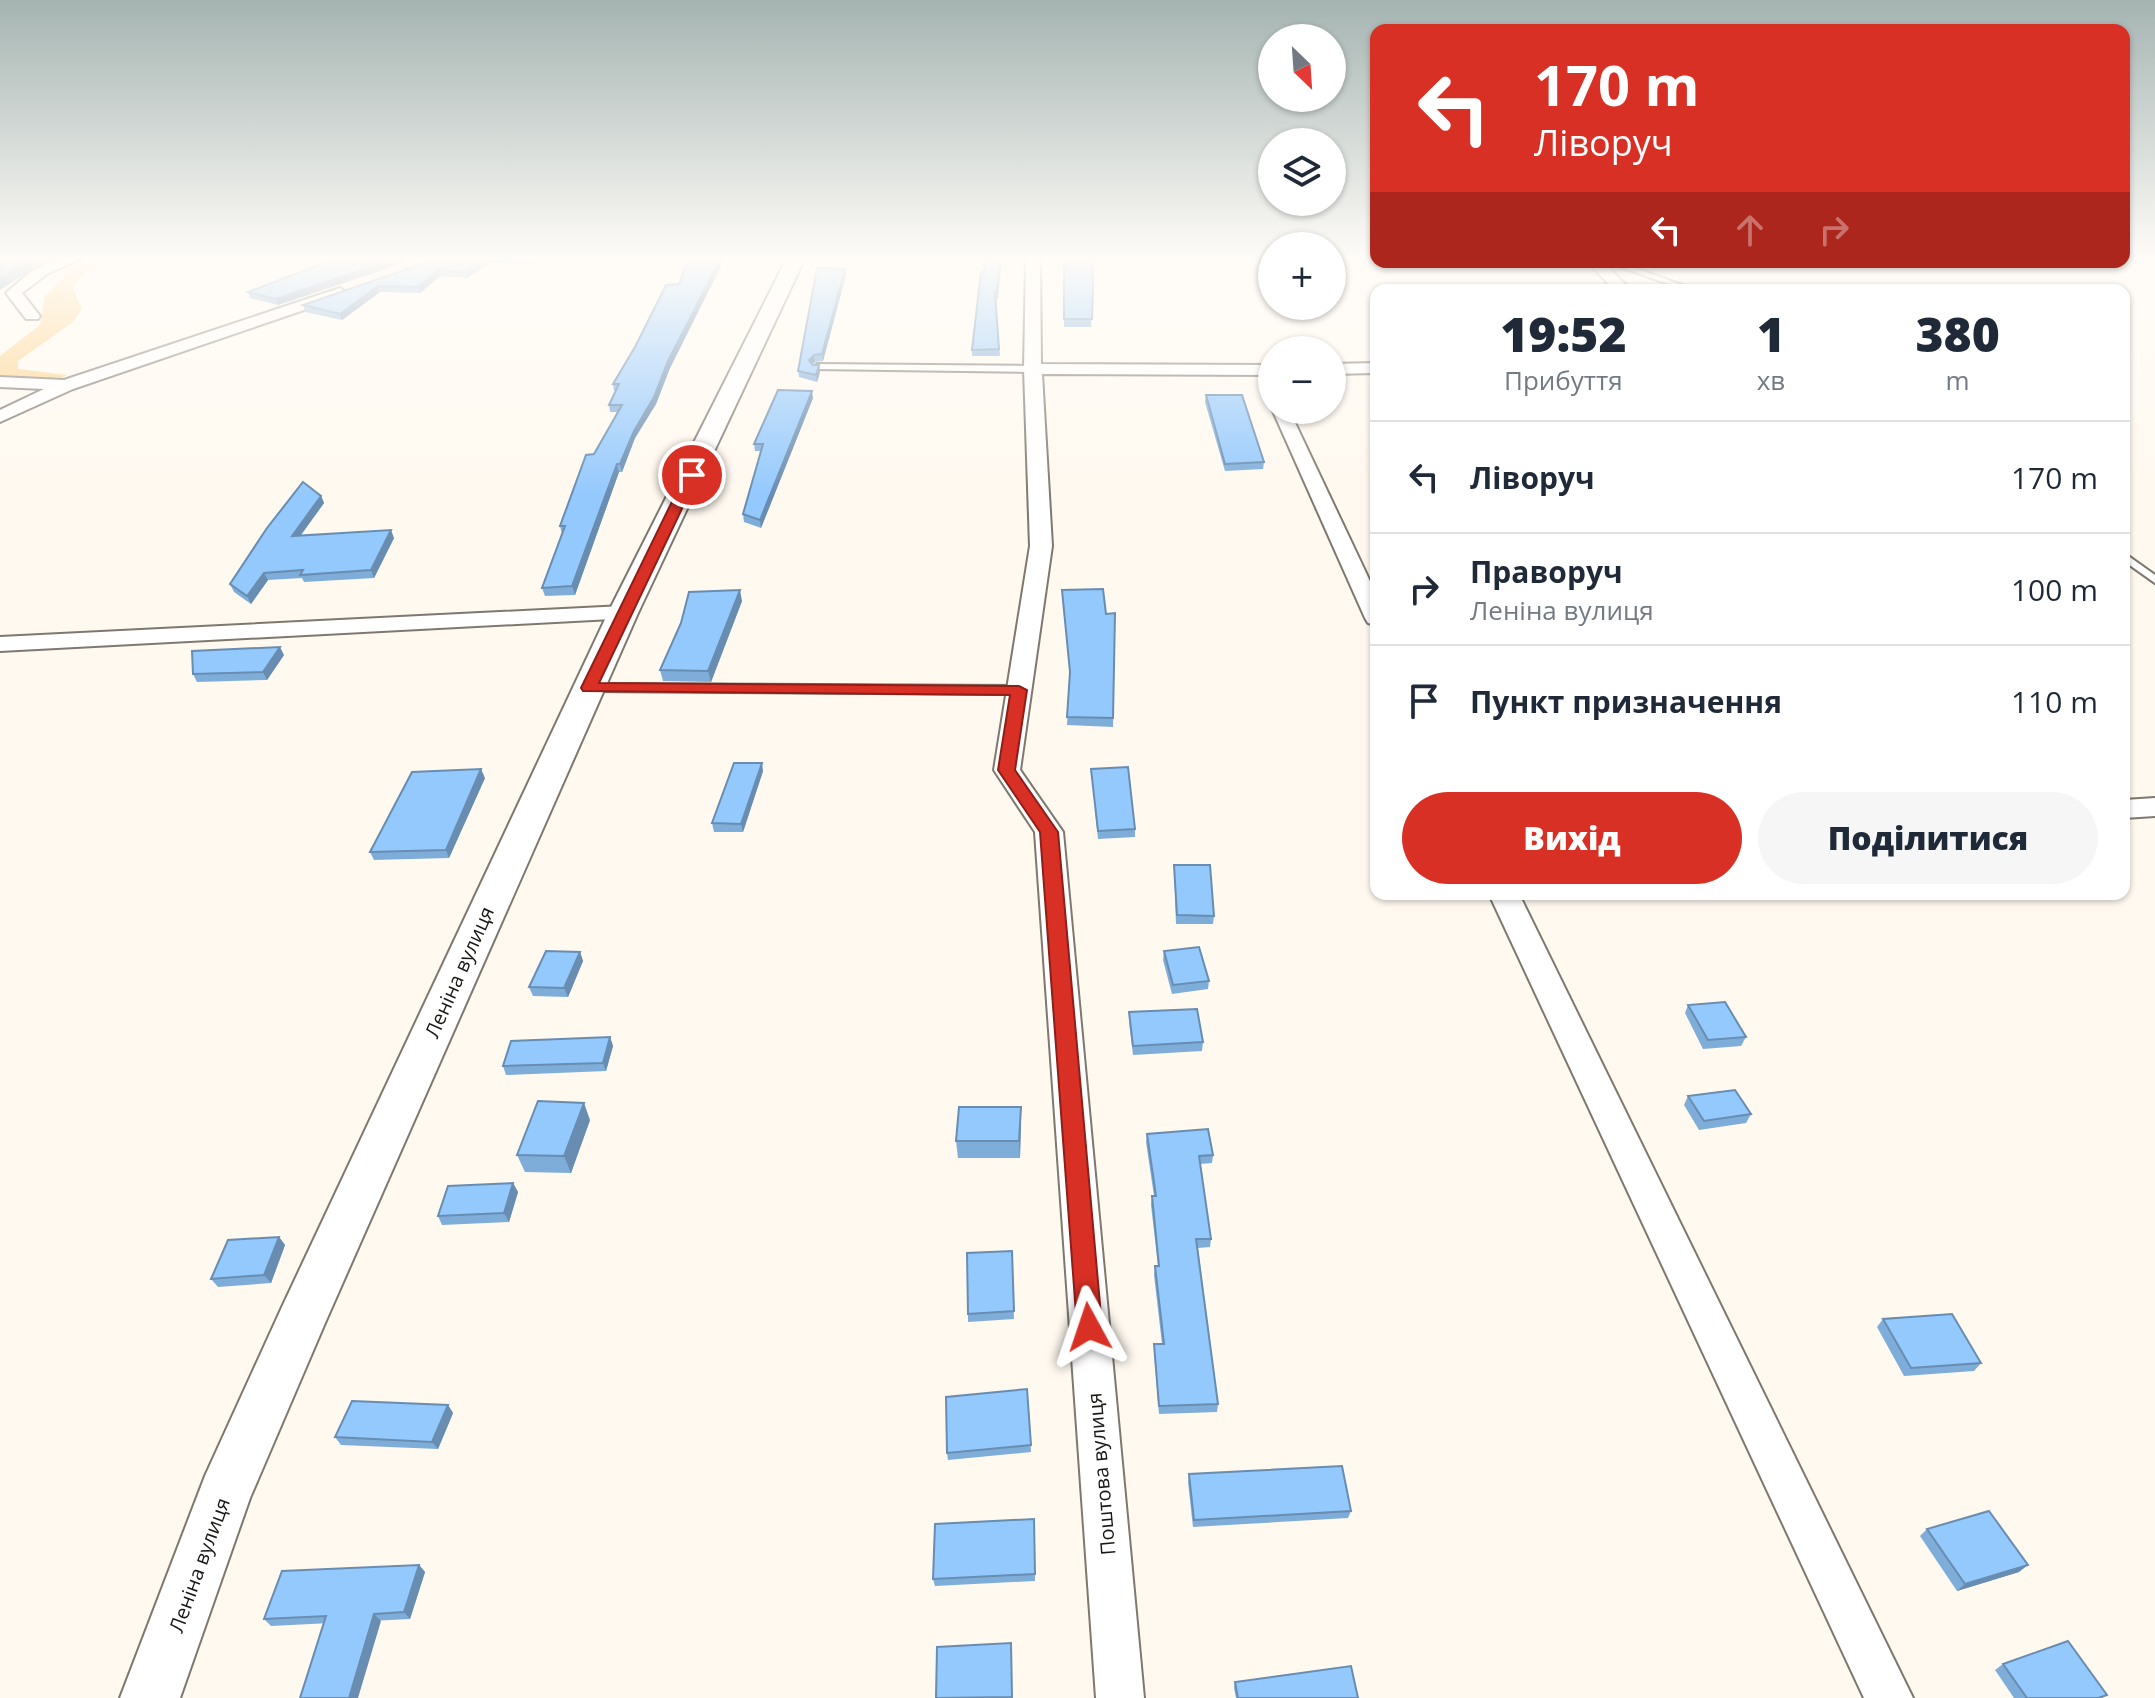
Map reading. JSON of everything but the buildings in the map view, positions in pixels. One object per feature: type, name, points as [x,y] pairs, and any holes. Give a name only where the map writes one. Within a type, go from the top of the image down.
[{"type":"street","points":[[0,417],[67,385],[209,337]]},
{"type":"street","name":"Леніна вулиця","points":[[150,1698],[224,1495],[623,613],[757,337]]},
{"type":"street","name":"Поштова вулиця","points":[[1033,337],[1041,546],[1007,770],[1049,832],[1120,1698]]},
{"type":"street","points":[[1346,369],[1370,368]]},
{"type":"street","points":[[1033,369],[1258,370]]},
{"type":"street","points":[[0,382],[67,385]]},
{"type":"street","points":[[1286,424],[1370,605]]},
{"type":"street","points":[[0,644],[623,613]]},
{"type":"street","points":[[2130,809],[2155,807]]},
{"type":"street","points":[[1507,900],[1889,1698]]},
{"type":"lane","points":[[817,367],[1033,369]]},
{"type":"lane","points":[[2130,561],[2155,580]]},
{"type":"lane","points":[[589,688],[1019,690]]},
{"type":"shaded area","points":[[24,337],[52,337],[18,361],[18,369],[67,375],[54,382],[0,380],[0,356]]},
{"type":"route","points":[[692,475],[589,688],[1019,690],[1007,770],[1049,832],[1089,1327]]}]
